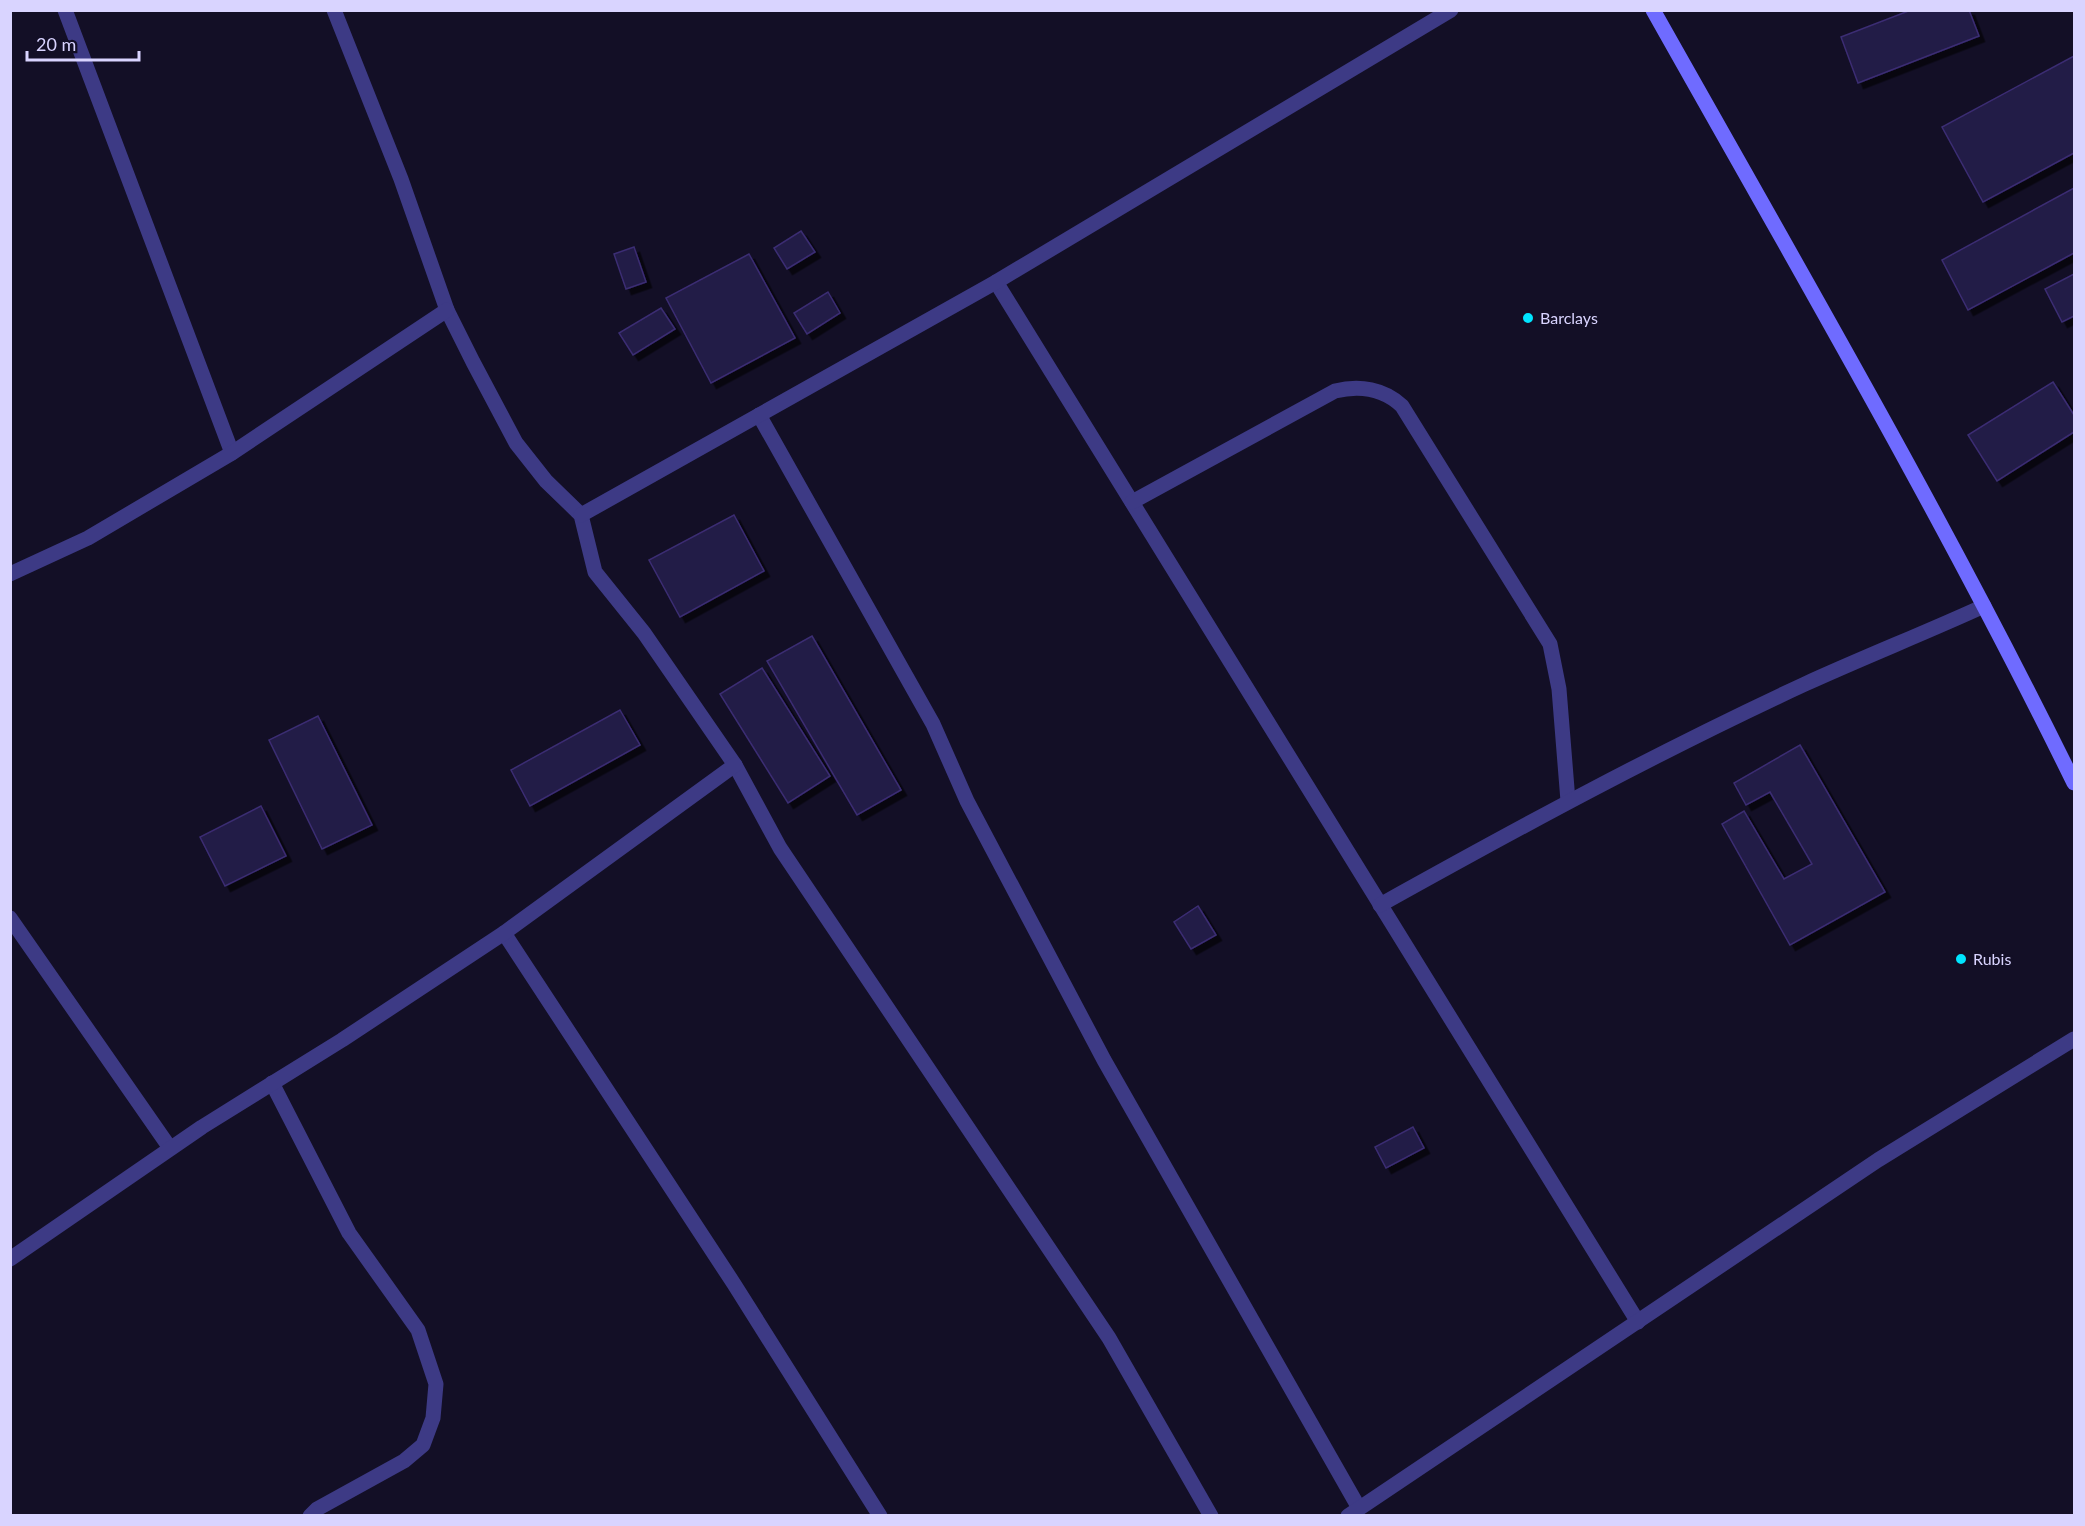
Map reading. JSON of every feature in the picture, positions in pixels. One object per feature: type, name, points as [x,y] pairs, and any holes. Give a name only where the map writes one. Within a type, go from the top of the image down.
[{"type":"main road","points":[[1653,10],[1984,606],[2074,783]]},
{"type":"street","points":[[65,10],[232,453]]},
{"type":"street","points":[[334,10],[401,179],[447,310],[516,443],[546,481],[581,515],[595,573],[644,633],[735,765],[780,848],[1109,1338],[1210,1515]]},
{"type":"street","points":[[581,515],[996,282],[1451,10]]},
{"type":"street","points":[[996,282],[1638,1322]]},
{"type":"street","points":[[10,573],[88,538],[232,453],[447,310]]},
{"type":"street","points":[[1132,502],[1335,392],[1352,387],[1392,396],[1402,406],[1550,644],[1560,689],[1568,801]]},
{"type":"street","points":[[759,415],[933,724],[967,801],[1104,1060],[1354,1512],[1878,1160],[2074,1039]]},
{"type":"street","points":[[1380,905],[1568,801],[1807,684],[1984,606]]},
{"type":"street","points":[[10,1259],[170,1148],[504,933],[735,765]]},
{"type":"street","points":[[10,918],[170,1148]]},
{"type":"street","points":[[504,933],[734,1284],[880,1515]]},
{"type":"street","points":[[272,1083],[349,1233],[418,1330],[436,1384],[434,1418],[423,1445],[404,1461],[310,1515]]},
{"type":"building","points":[[1911,10],[1969,10],[1979,36],[1858,83],[1841,37]]},
{"type":"building","points":[[2074,56],[2074,153],[1983,202],[1942,127]]},
{"type":"building","points":[[2074,188],[2074,253],[1968,310],[1942,260]]},
{"type":"building","points":[[801,231],[815,252],[787,269],[774,248]]},
{"type":"building","points":[[634,247],[646,282],[626,289],[614,254]]},
{"type":"building","points":[[749,254],[795,338],[711,383],[666,298]]},
{"type":"building","points":[[2074,274],[2074,316],[2062,322],[2045,289]]},
{"type":"building","points":[[828,292],[840,313],[807,334],[794,313]]},
{"type":"building","points":[[661,308],[675,329],[633,355],[619,333]]},
{"type":"building","points":[[2053,382],[2074,415],[2074,432],[1997,481],[1968,435]]},
{"type":"building","points":[[734,515],[764,571],[680,617],[649,560]]},
{"type":"building","points":[[812,636],[901,790],[857,815],[767,661]]},
{"type":"building","points":[[762,668],[830,776],[788,803],[720,694]]},
{"type":"building","points":[[620,710],[640,745],[530,806],[511,770]]},
{"type":"building","points":[[318,716],[372,825],[322,849],[269,740]]},
{"type":"building","points":[[1800,745],[1885,892],[1790,945],[1722,824],[1744,811],[1784,879],[1812,864],[1770,792],[1746,805],[1734,783]]},
{"type":"building","points":[[261,806],[286,856],[225,886],[200,837]]},
{"type":"building","points":[[1198,906],[1216,935],[1191,949],[1174,922]]},
{"type":"building","points":[[1413,1127],[1424,1148],[1386,1168],[1375,1147]]},
{"type":"place","name":"Barclays","points":[[1528,318]]},
{"type":"place","name":"Rubis","points":[[1961,959]]}]
